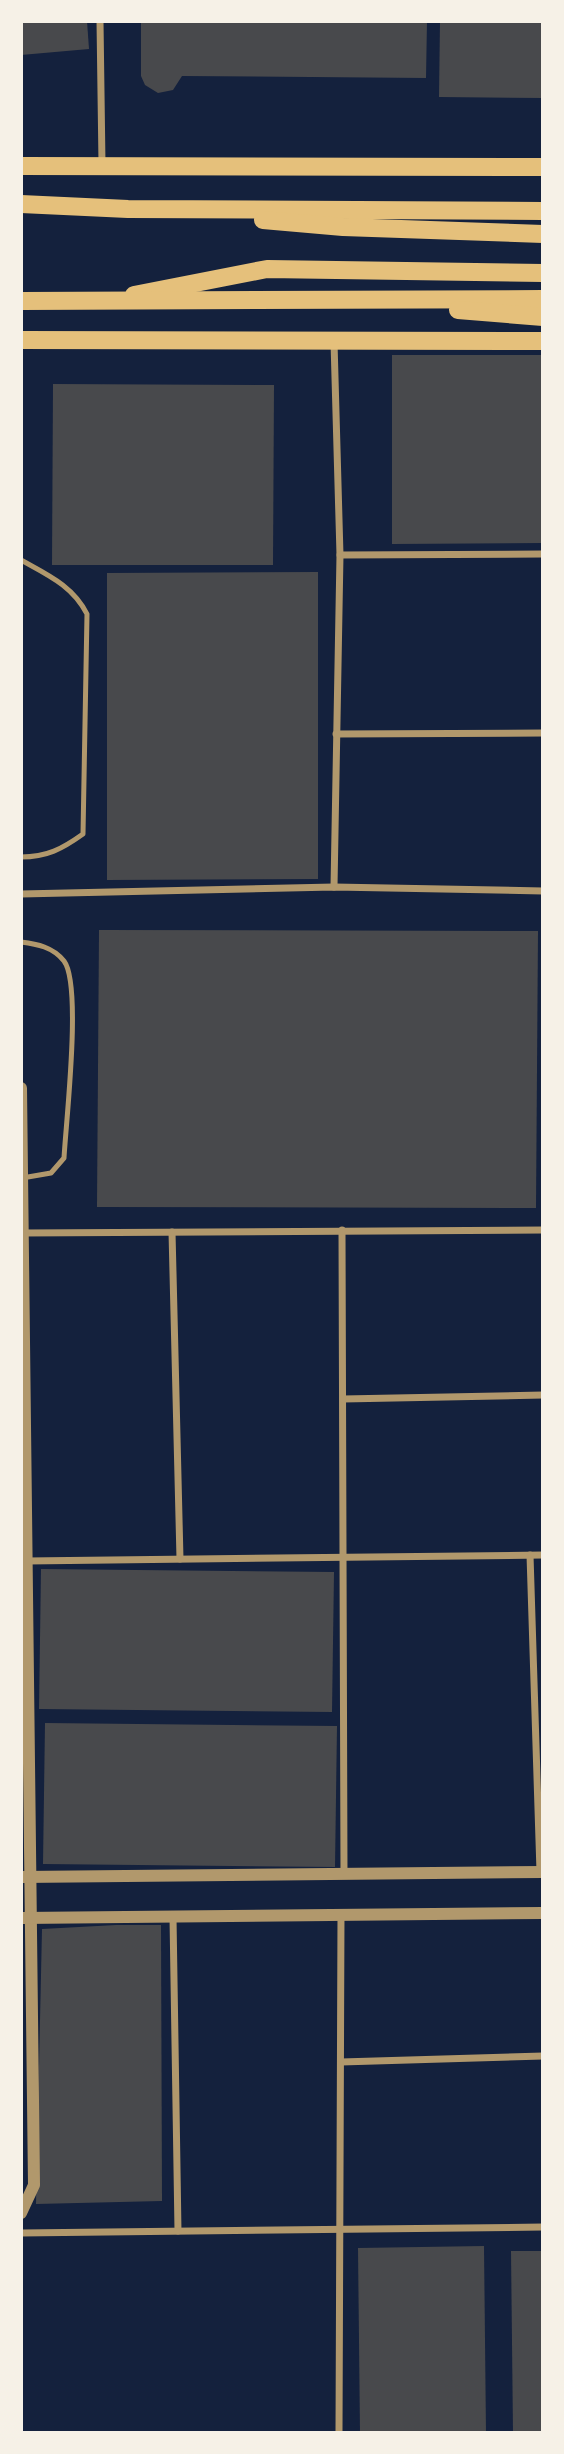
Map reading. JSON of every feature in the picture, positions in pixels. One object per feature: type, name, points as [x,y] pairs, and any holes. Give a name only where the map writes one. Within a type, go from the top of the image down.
[{"type":"main road","points":[[21,166],[543,167]]},
{"type":"main road","points":[[21,205],[128,209],[543,211]]},
{"type":"main road","points":[[128,209],[343,227],[543,234]]},
{"type":"main road","points":[[89,303],[267,269],[543,273]]},
{"type":"main road","points":[[21,301],[89,303],[543,299]]},
{"type":"main road","points":[[357,301],[543,317]]},
{"type":"main road","points":[[21,340],[543,341]]},
{"type":"street","points":[[100,21],[102,166]]},
{"type":"street","points":[[334,341],[340,555],[334,887]]},
{"type":"street","points":[[340,555],[543,554]]},
{"type":"street","points":[[336,734],[543,733]]},
{"type":"street","points":[[21,894],[334,887],[543,891]]},
{"type":"street","points":[[21,1088],[27,1561],[26,1918],[34,2185],[21,2213]]},
{"type":"street","points":[[342,1230],[344,1874]]},
{"type":"street","points":[[23,1233],[543,1230]]},
{"type":"street","points":[[173,1232],[180,1559]]},
{"type":"street","points":[[343,1399],[543,1395]]},
{"type":"street","points":[[26,1877],[542,1872],[539,1710],[530,1555]]},
{"type":"street","points":[[27,1561],[543,1555]]},
{"type":"street","points":[[26,1918],[543,1913]]},
{"type":"street","points":[[339,2433],[341,1915]]},
{"type":"street","points":[[173,1917],[178,2231]]},
{"type":"street","points":[[341,2062],[543,2056]]},
{"type":"street","points":[[21,2233],[543,2227]]},
{"type":"lane","points":[[21,560],[57,580],[78,597],[87,614],[83,834],[59,851],[38,857],[21,856]]},
{"type":"lane","points":[[21,942],[39,944],[54,951],[66,963],[73,995],[64,1158],[51,1173],[22,1178]]},
{"type":"building","points":[[21,21],[87,21],[89,49],[21,55]]},
{"type":"building","points":[[141,21],[427,21],[426,78],[182,76],[173,90],[158,93],[145,85],[141,76]]},
{"type":"building","points":[[440,21],[543,21],[543,98],[439,97]]},
{"type":"building","points":[[392,355],[543,355],[543,543],[392,544]]},
{"type":"building","points":[[53,384],[274,385],[273,565],[52,565]]},
{"type":"building","points":[[318,572],[318,879],[107,880],[107,573]]},
{"type":"building","points":[[99,930],[538,931],[536,1208],[97,1207]]},
{"type":"building","points":[[41,1569],[334,1572],[332,1712],[39,1709]]},
{"type":"building","points":[[45,1723],[337,1726],[335,1867],[43,1864]]},
{"type":"building","points":[[161,1925],[162,2201],[36,2204],[42,1929]]},
{"type":"building","points":[[484,2246],[486,2433],[360,2433],[358,2248]]},
{"type":"building","points":[[511,2251],[543,2251],[543,2433],[513,2433]]}]
